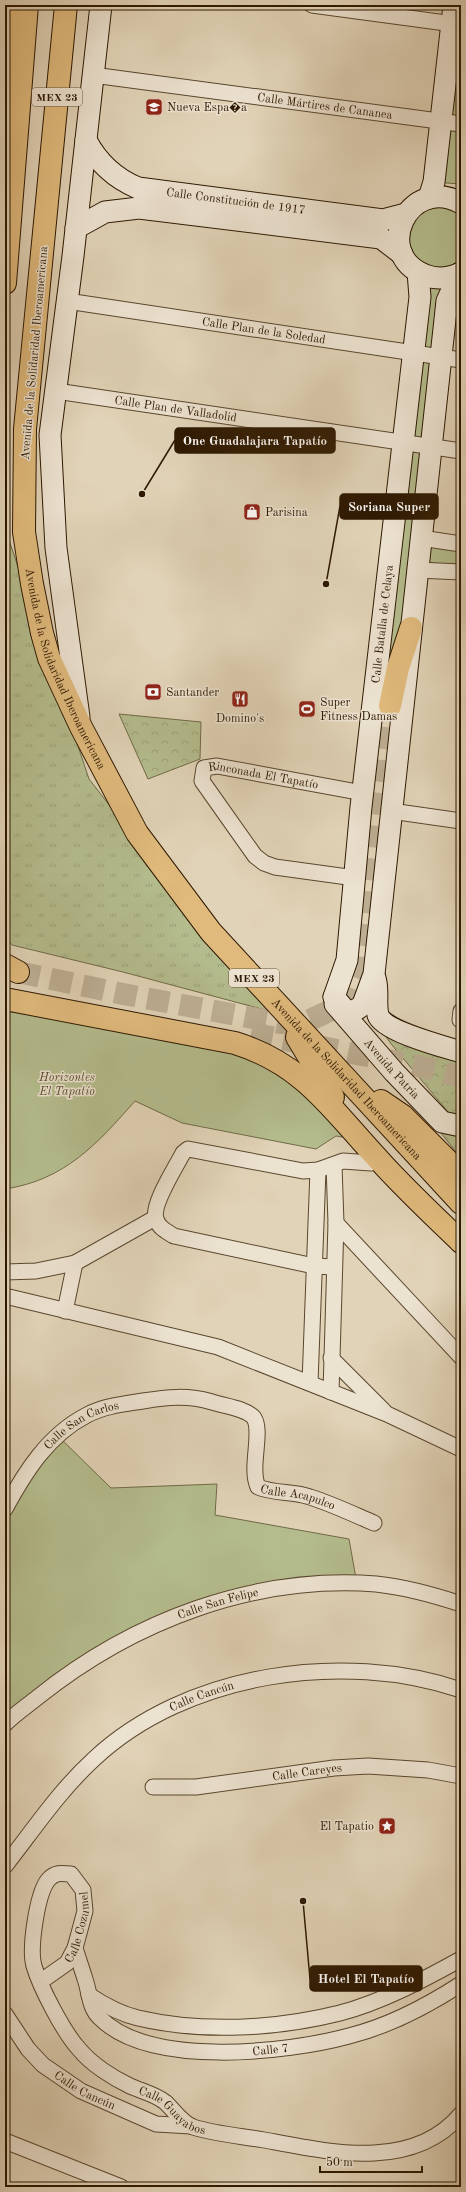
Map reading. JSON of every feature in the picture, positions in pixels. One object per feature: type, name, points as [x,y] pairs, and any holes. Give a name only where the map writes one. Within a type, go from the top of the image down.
[{"type":"highway","points":[[5,21],[6,5]]},
{"type":"highway","name":"MEX 23","points":[[5,283],[27,5]]},
{"type":"highway","name":"Avenida de la Solidaridad Iberoamericana","points":[[63,11],[25,429],[24,507],[28,562],[42,633],[49,658],[81,727],[137,833],[211,932],[351,1082],[461,1204]]},
{"type":"highway","points":[[5,25],[15,153]]},
{"type":"highway","points":[[390,706],[398,668],[411,628]]},
{"type":"highway","points":[[9,981],[235,1043],[251,1048],[279,1062],[307,1082],[351,1127],[378,1160],[461,1242]]},
{"type":"highway","points":[[274,1000],[351,1127]]},
{"type":"highway","points":[[351,1082],[402,1116],[461,1174]]},
{"type":"street","points":[[81,727],[56,548],[50,435],[76,228],[101,5]]},
{"type":"street","points":[[312,5],[456,18],[451,123],[429,198]]},
{"type":"street","name":"Calle Mártires de Cananea","points":[[93,75],[451,123]]},
{"type":"street","name":"Calle Constitución de 1917","points":[[86,140],[100,162],[109,171],[138,188],[383,220],[406,214]]},
{"type":"street","points":[[402,254],[398,240],[400,226],[406,214],[416,204],[429,198],[442,197],[454,199],[461,203]]},
{"type":"street","name":"Calle Constitución de 1917","points":[[76,228],[95,216],[116,209],[154,209],[381,238],[402,254],[411,267],[418,272]]},
{"type":"street","points":[[418,272],[431,278],[446,278],[460,273]]},
{"type":"street","name":"Calle Batalla de Celaya","points":[[334,998],[348,960],[363,793],[420,297],[418,272]]},
{"type":"street","points":[[334,998],[345,1010],[350,1011],[360,1008],[363,1004],[374,974],[446,302],[460,273]]},
{"type":"street","name":"Calle Plan de la Soledad","points":[[67,301],[461,360]]},
{"type":"street","name":"Calle Plan de Valladolid","points":[[56,391],[461,451]]},
{"type":"street","points":[[421,538],[461,544]]},
{"type":"street","points":[[417,570],[461,572]]},
{"type":"street","name":"Rinconada El Tapatío","points":[[355,878],[275,867],[264,863],[255,856],[202,781],[201,774],[204,768],[217,766],[363,793]]},
{"type":"street","points":[[391,811],[461,821]]},
{"type":"street","name":"Avenida Patria","points":[[374,974],[378,990],[378,1015],[384,1023],[414,1038],[461,1052]]},
{"type":"street","name":"Avenida Patria","points":[[334,998],[336,1005],[394,1072],[442,1122],[461,1126]]},
{"type":"street","points":[[334,1267],[314,1266],[174,1236],[161,1228],[155,1218],[156,1205],[183,1153],[188,1149],[303,1171],[318,1170],[343,1161],[371,1163],[378,1160]]},
{"type":"street","points":[[331,1392],[336,1223],[334,1165]]},
{"type":"street","points":[[310,1382],[318,1170]]},
{"type":"street","points":[[5,1272],[36,1271],[75,1263],[155,1218]]},
{"type":"street","points":[[336,1223],[461,1357]]},
{"type":"street","points":[[65,1311],[75,1263]]},
{"type":"street","points":[[5,1296],[218,1347],[310,1382],[387,1414],[461,1449]]},
{"type":"street","points":[[331,1358],[387,1414]]},
{"type":"street","name":"Calle San Carlos","points":[[5,1510],[10,1490],[35,1459],[60,1432],[88,1414],[117,1405],[152,1399],[192,1396]]},
{"type":"street","name":"Calle Acapulco","points":[[192,1396],[245,1412],[254,1418],[257,1428],[254,1478],[258,1487],[271,1492],[296,1493],[310,1497],[374,1523]]},
{"type":"street","name":"Calle San Felipe","points":[[5,1724],[66,1675],[126,1638],[200,1607],[262,1590],[321,1583],[377,1584],[436,1596],[461,1604]]},
{"type":"street","name":"Calle Cancún","points":[[5,1866],[49,1807],[94,1759],[124,1734],[156,1715],[191,1699],[233,1684],[314,1671],[408,1676],[461,1690]]},
{"type":"street","name":"Calle Careyes","points":[[153,1787],[196,1786],[334,1768],[368,1766],[421,1770],[461,1776]]},
{"type":"street","name":"Calle Cozumel","points":[[40,1982],[67,1963],[75,1948],[85,1911],[83,1890],[71,1874],[58,1873]]},
{"type":"street","name":"Calle Guayabos","points":[[58,1873],[48,1880],[41,1892],[32,1951],[34,1965],[40,1982],[78,2049],[91,2060],[124,2082],[164,2101],[191,2126],[328,2152],[358,2155],[396,2150],[428,2140],[461,2114]]},
{"type":"street","name":"Calle 7","points":[[75,1948],[92,2007],[99,2017],[108,2025],[128,2036],[156,2045],[184,2050],[245,2052],[285,2049],[350,2036],[413,2012],[461,1984]]},
{"type":"street","points":[[89,1995],[111,2008],[138,2018],[176,2023],[212,2027],[296,2022],[341,2012],[384,1997],[425,1979],[461,1958]]},
{"type":"street","name":"Calle Cancún","points":[[5,2014],[28,2049],[43,2064],[81,2090],[156,2124],[191,2126]]},
{"type":"street","points":[[5,2141],[121,2187]]},
{"type":"green space","points":[[461,5],[461,124],[441,121]]},
{"type":"green space","points":[[443,124],[461,125],[460,184],[434,182]]},
{"type":"green space","points":[[421,206],[461,208],[461,265],[432,271],[408,252],[407,221]]},
{"type":"green space","points":[[419,285],[452,291],[411,628],[378,698]]},
{"type":"green space","points":[[7,534],[89,779],[269,1011],[123,972],[12,945],[5,936],[5,551]]},
{"type":"green space","points":[[423,538],[461,544],[461,572],[420,568]]},
{"type":"green space","points":[[119,714],[201,722],[200,759],[148,779]]},
{"type":"green space","name":"Horizontes El Tapatío","points":[[5,1011],[251,1048],[355,1139],[336,1136],[316,1149],[182,1123],[135,1101],[107,1132],[78,1158],[62,1169],[45,1178],[5,1189]]},
{"type":"green space","points":[[378,1026],[461,1056],[461,1121],[454,1119]]},
{"type":"green space","points":[[441,1133],[461,1137],[461,1158]]},
{"type":"green space","points":[[57,1435],[111,1488],[217,1484],[215,1515],[349,1539],[357,1584],[215,1603],[103,1652],[5,1728],[5,1509]]},
{"type":"tunnel","points":[[18,972],[123,994],[280,1023],[310,1020],[329,1011],[350,996],[360,970],[390,706]]},
{"type":"tunnel","points":[[251,1033],[418,1066],[461,1077]]},
{"type":"place","name":"Nueva Espa�a","points":[[154,107]]},
{"type":"place","name":"One Guadalajara Tapatío","points":[[142,494]]},
{"type":"place","name":"Parisina","points":[[252,512]]},
{"type":"place","name":"Soriana Super","points":[[326,584]]},
{"type":"place","name":"Santander","points":[[153,692]]},
{"type":"place","name":"Domino's","points":[[240,699]]},
{"type":"place","name":"Super Fitness Damas","points":[[307,709]]},
{"type":"place","name":"El Tapatio","points":[[387,1826]]},
{"type":"place","name":"Hotel El Tapatío","points":[[303,1901]]}]
